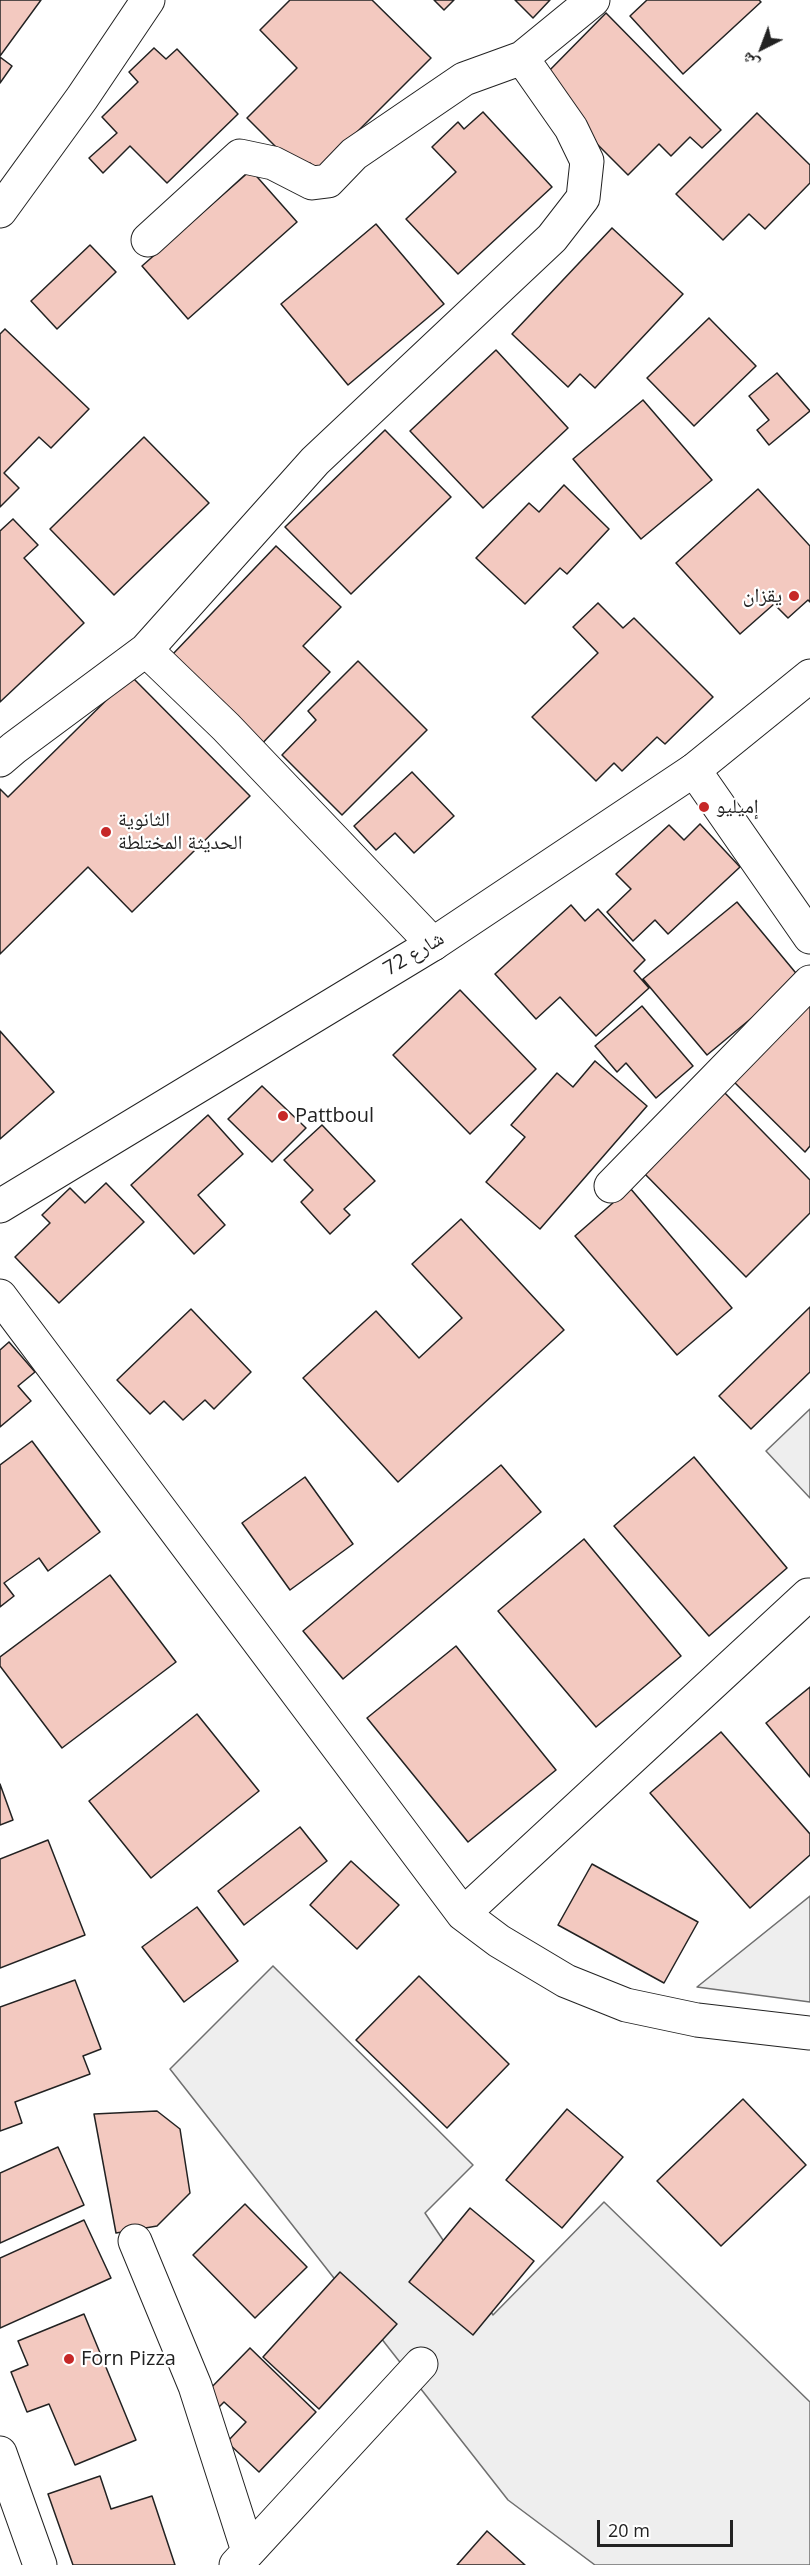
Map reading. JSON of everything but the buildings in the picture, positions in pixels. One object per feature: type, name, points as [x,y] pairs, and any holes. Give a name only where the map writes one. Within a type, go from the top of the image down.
[{"type":"street","points":[[0,211],[82,98],[148,0]]},
{"type":"street","points":[[148,240],[240,156],[273,164],[312,183],[328,181],[354,154],[464,79],[522,58],[593,0]]},
{"type":"street","points":[[0,760],[14,747],[146,650],[315,461],[552,238],[583,198],[586,161],[571,128],[522,58]]},
{"type":"street","points":[[146,650],[234,736],[433,944]]},
{"type":"street","name":"شارع 72","points":[[0,1206],[433,944],[694,770],[810,676]]},
{"type":"street","points":[[694,770],[810,937]]},
{"type":"street","points":[[611,1186],[810,982]]},
{"type":"street","points":[[0,1296],[463,1914],[499,1941],[566,1981],[626,2005],[697,2020],[810,2033]]},
{"type":"street","points":[[463,1914],[808,1595]]},
{"type":"street","points":[[135,2241],[195,2386],[242,2558]]},
{"type":"street","points":[[242,2558],[421,2364]]},
{"type":"street","points":[[0,2453],[40,2565]]},
{"type":"shaded area","points":[[810,1409],[810,1498],[766,1451]]},
{"type":"shaded area","points":[[810,1896],[810,2002],[697,1987]]},
{"type":"shaded area","points":[[273,1966],[473,2165],[425,2213],[493,2315],[604,2202],[810,2402],[810,2565],[595,2565],[508,2500],[170,2069]]},
{"type":"place","name":"يقزان","points":[[794,596]]},
{"type":"place","name":"إميليو","points":[[704,807]]},
{"type":"place","name":"الثانوية الحديثة المختلطة","points":[[106,832]]},
{"type":"place","name":"Pattboul","points":[[283,1116]]},
{"type":"place","name":"Forn Pizza","points":[[69,2359]]}]
